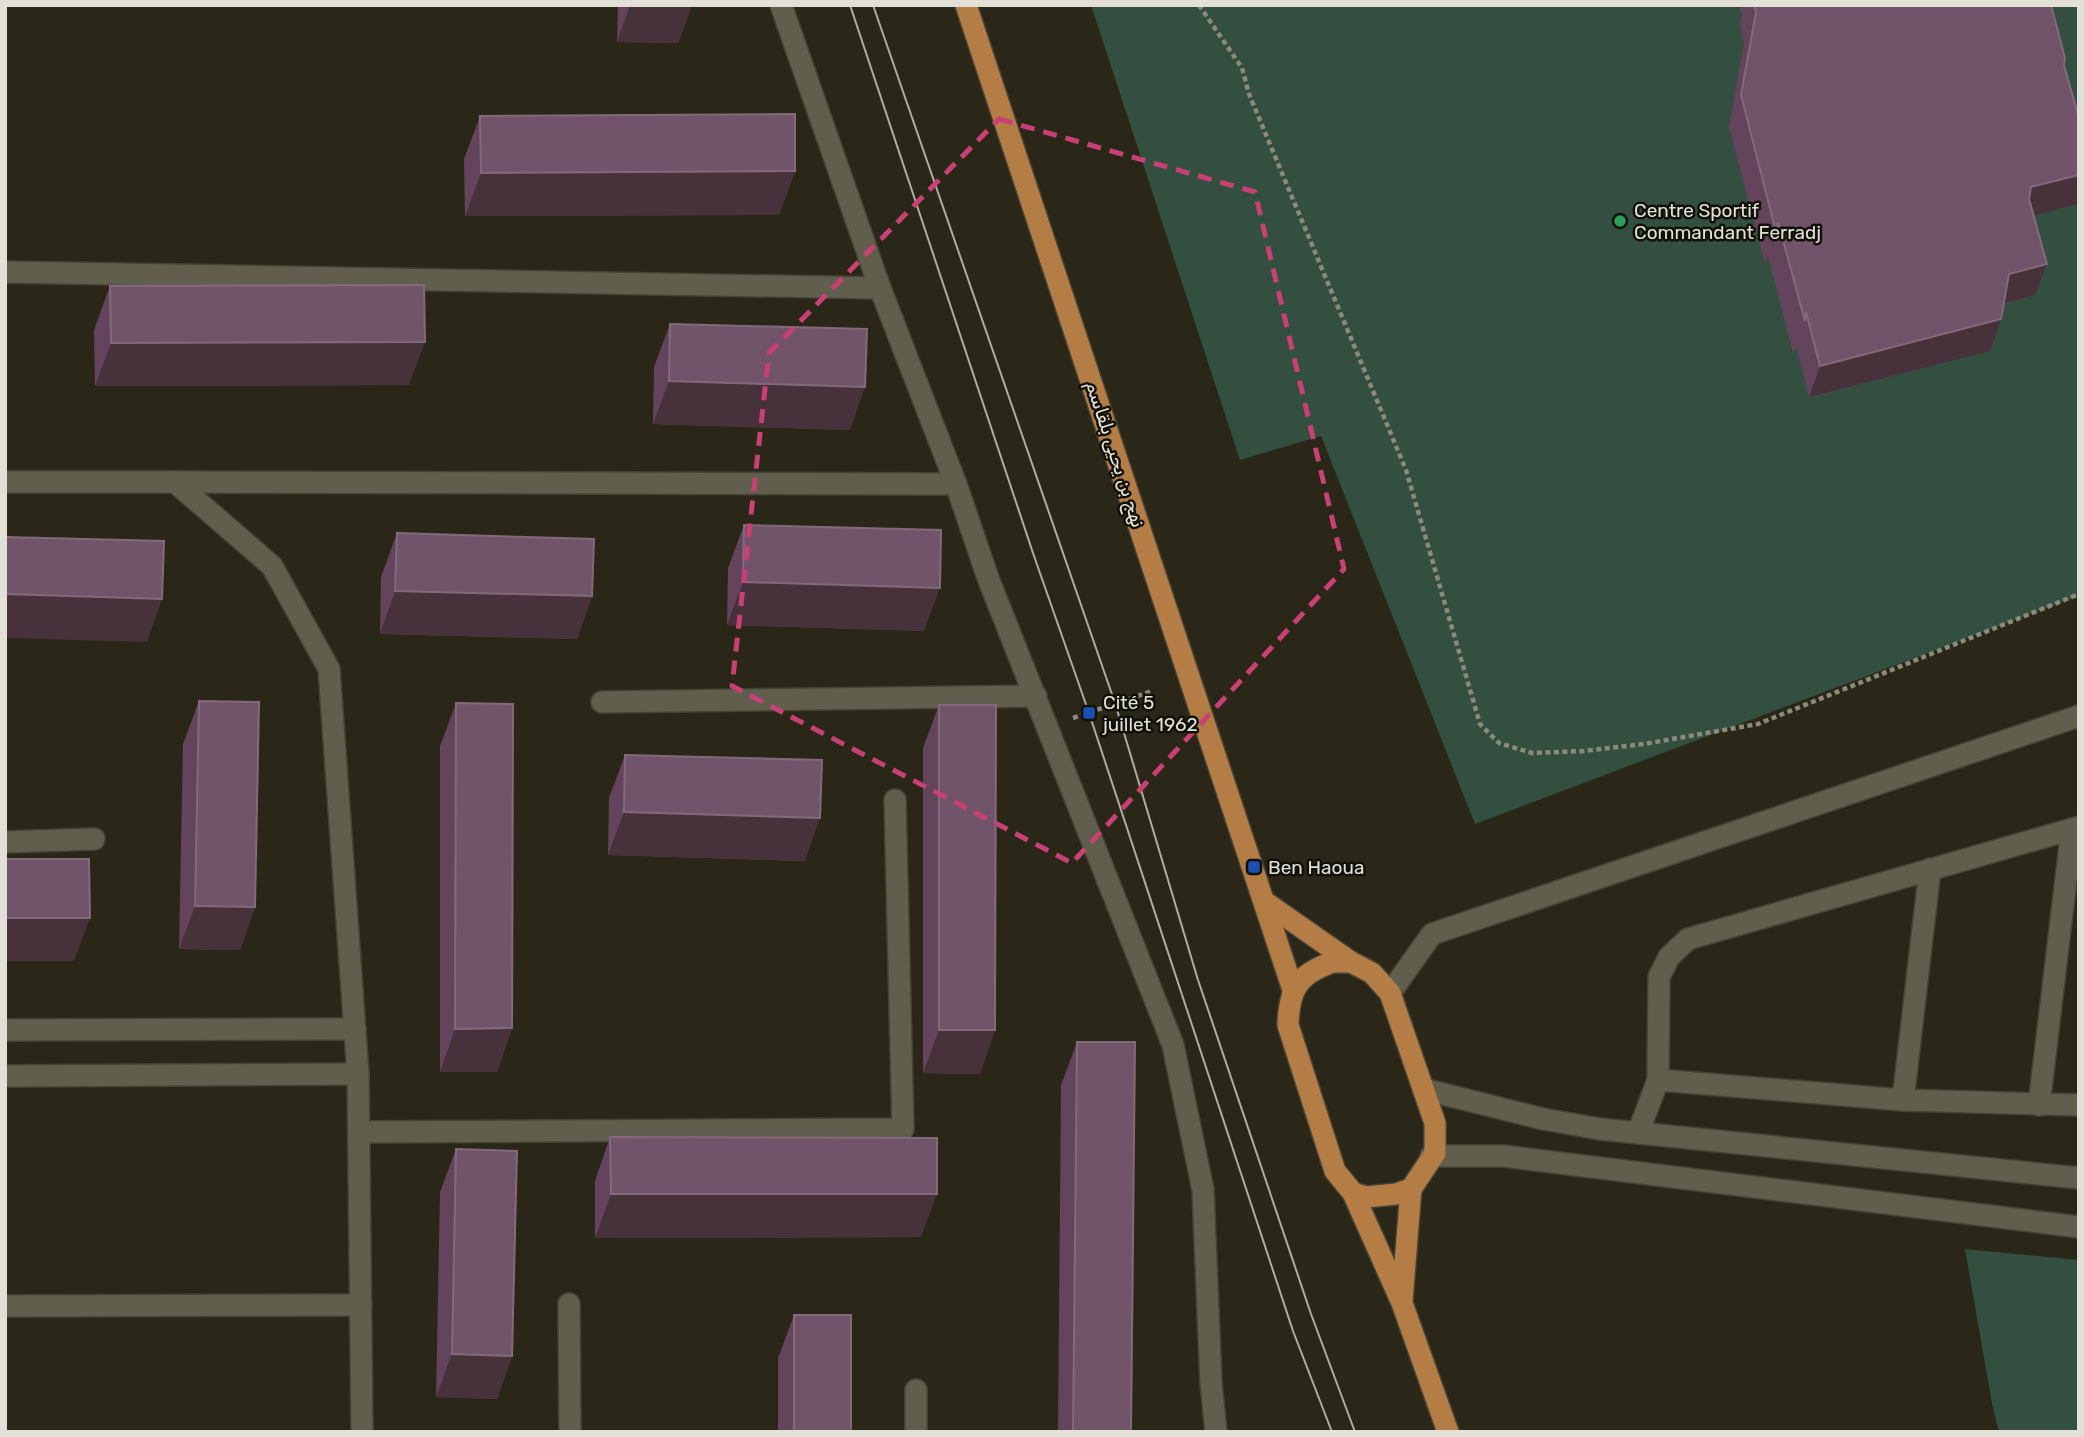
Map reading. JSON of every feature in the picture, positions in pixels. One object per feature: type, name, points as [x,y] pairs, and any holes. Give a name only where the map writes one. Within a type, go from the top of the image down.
[{"type":"main road","name":"نهج بن يحيى بلقاسم","points":[[966,5],[1293,990]]},
{"type":"main road","points":[[1265,902],[1351,962],[1372,973],[1390,993],[1435,1123],[1434,1153],[1411,1189],[1402,1303]]},
{"type":"main road","points":[[1351,962],[1332,962],[1315,968],[1293,990],[1289,1025],[1335,1171],[1353,1193],[1402,1303],[1448,1432]]},
{"type":"main road","points":[[1353,1193],[1366,1197],[1411,1189]]},
{"type":"street","points":[[781,5],[880,288],[956,484],[988,578],[1173,1045],[1203,1190],[1211,1383],[1216,1432]]},
{"type":"street","points":[[5,272],[880,288]]},
{"type":"street","points":[[5,482],[956,484]]},
{"type":"street","points":[[175,482],[272,566],[329,669],[358,1074],[362,1432]]},
{"type":"street","points":[[602,702],[1035,696]]},
{"type":"street","points":[[1390,993],[1432,934],[2079,716]]},
{"type":"street","points":[[359,1132],[904,1129],[895,800]]},
{"type":"street","points":[[1639,1133],[1658,1080],[1659,977],[1669,957],[1688,939],[2075,828],[2039,1105]]},
{"type":"street","points":[[5,842],[94,839]]},
{"type":"street","points":[[1903,1100],[1930,869]]},
{"type":"street","points":[[5,1030],[355,1029]]},
{"type":"street","points":[[5,1076],[358,1074]]},
{"type":"street","points":[[1658,1080],[1903,1100],[2079,1105]]},
{"type":"street","points":[[1423,1090],[1543,1119],[1600,1129],[2079,1178]]},
{"type":"street","points":[[1431,1156],[1503,1156],[2079,1227]]},
{"type":"street","points":[[569,1304],[570,1432]]},
{"type":"street","points":[[5,1306],[360,1305]]},
{"type":"street","points":[[916,1390],[916,1432]]},
{"type":"path","points":[[1199,5],[1242,68],[1254,107],[1406,470],[1480,724],[1499,743],[1532,753],[1584,751],[1644,744],[1758,724],[2079,594]]},
{"type":"path","points":[[1047,725],[1152,691]]},
{"type":"highlighted area","points":[[999,119],[1255,192],[1344,569],[1072,863],[732,686],[769,353]]},
{"type":"green space","name":"Centre Sportif Commandant Ferradj","points":[[1091,5],[2079,5],[2079,596],[1475,824],[1321,436],[1240,460]]},
{"type":"green space","points":[[1965,1249],[2079,1260],[2079,1432],[1999,1432]]},
{"type":"building","points":[[1754,5],[2051,5],[2079,118],[2079,175],[2031,187],[2029,199],[2047,264],[2009,274],[2001,319],[1820,366],[1778,222],[1776,232],[1741,95],[1756,12]]},
{"type":"building","points":[[795,114],[795,171],[481,173],[480,116]]},
{"type":"building","points":[[424,285],[425,342],[111,343],[110,286]]},
{"type":"building","points":[[670,324],[867,329],[865,387],[669,381]]},
{"type":"building","points":[[744,525],[941,530],[940,588],[743,582]]},
{"type":"building","points":[[397,533],[594,539],[592,596],[395,591]]},
{"type":"building","points":[[5,537],[164,541],[162,599],[5,594]]},
{"type":"building","points":[[199,701],[259,702],[255,907],[195,906]]},
{"type":"building","points":[[456,703],[513,704],[512,1028],[455,1029]]},
{"type":"building","points":[[939,705],[996,705],[995,1030],[939,1030]]},
{"type":"building","points":[[625,755],[822,760],[820,818],[624,812]]},
{"type":"building","points":[[5,859],[89,859],[90,918],[5,918]]},
{"type":"building","points":[[1077,1042],[1135,1042],[1131,1432],[1073,1432]]},
{"type":"building","points":[[610,1137],[937,1138],[937,1194],[611,1194]]},
{"type":"building","points":[[456,1149],[517,1151],[512,1356],[452,1354]]},
{"type":"building","points":[[794,1315],[851,1315],[851,1432],[794,1432]]},
{"type":"tram line","points":[[850,5],[1089,713],[1293,1331],[1332,1432]]},
{"type":"tram line","points":[[873,5],[1115,703],[1198,980],[1311,1314],[1355,1432]]},
{"type":"place","name":"Centre Sportif Commandant Ferradj","points":[[1620,221]]},
{"type":"place","name":"Cité 5 juillet 1962","points":[[1089,713]]},
{"type":"place","name":"Ben Haoua","points":[[1254,867]]}]
